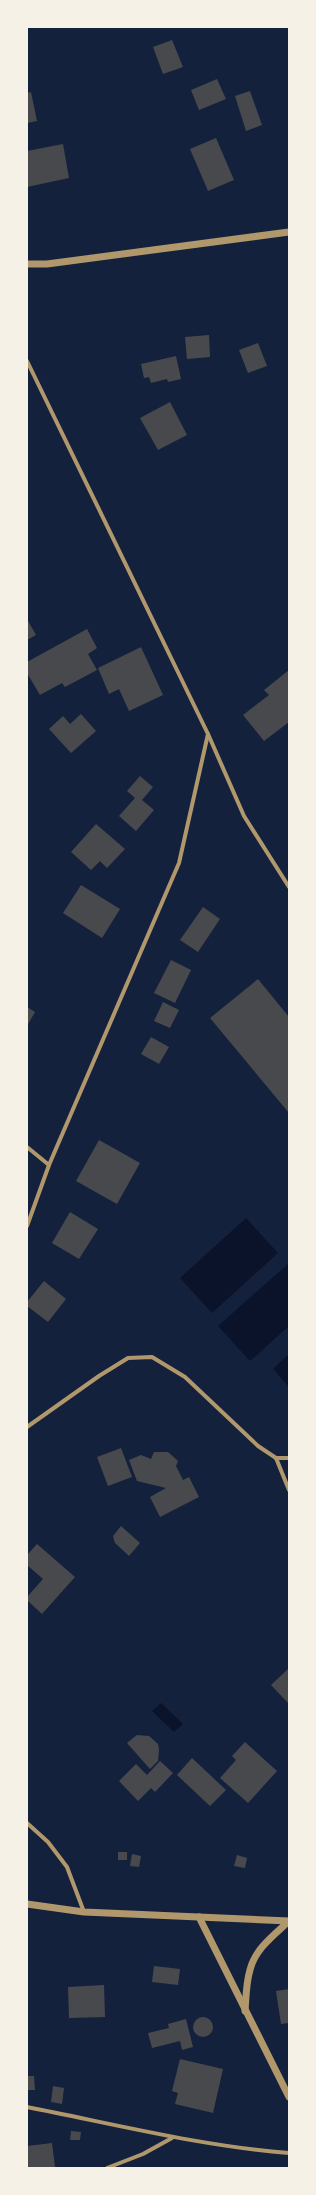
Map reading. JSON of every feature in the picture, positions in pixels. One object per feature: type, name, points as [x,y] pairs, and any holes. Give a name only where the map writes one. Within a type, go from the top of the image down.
[{"type":"street","points":[[27,264],[47,264],[289,232]]},
{"type":"street","points":[[27,361],[208,734],[244,816],[289,887]]},
{"type":"street","points":[[27,1226],[49,1165],[179,863],[208,734]]},
{"type":"street","points":[[27,1148],[49,1165]]},
{"type":"street","points":[[27,1427],[99,1376],[128,1358],[152,1357],[185,1377],[258,1446],[276,1458],[289,1458]]},
{"type":"street","points":[[276,1458],[289,1490]]},
{"type":"street","points":[[27,1824],[48,1842],[67,1867],[84,1912]]},
{"type":"street","points":[[27,1904],[84,1912],[289,1921]]},
{"type":"street","points":[[199,1917],[289,2097]]},
{"type":"street","points":[[245,2011],[249,1970],[254,1959],[265,1943],[289,1921]]},
{"type":"street","points":[[27,2107],[133,2127],[172,2138],[289,2153]]},
{"type":"street","points":[[107,2168],[142,2154],[172,2138]]},
{"type":"water","points":[[246,1218],[278,1253],[212,1313],[180,1278]]},
{"type":"water","points":[[289,1263],[289,1326],[250,1361],[218,1326]]},
{"type":"water","points":[[289,1354],[289,1387],[273,1369]]},
{"type":"water","points":[[161,1703],[183,1724],[174,1732],[152,1711]]},
{"type":"building","points":[[172,40],[183,67],[163,74],[153,47]]},
{"type":"building","points":[[217,79],[226,99],[199,110],[191,90]]},
{"type":"building","points":[[250,91],[262,125],[246,131],[235,96]]},
{"type":"building","points":[[31,92],[37,121],[27,123],[27,93]]},
{"type":"building","points":[[216,138],[234,180],[208,191],[190,149]]},
{"type":"building","points":[[63,144],[69,178],[27,187],[27,151]]},
{"type":"building","points":[[209,335],[210,357],[187,359],[185,337]]},
{"type":"building","points":[[258,343],[267,366],[248,373],[239,350]]},
{"type":"building","points":[[176,356],[181,379],[168,382],[167,379],[151,383],[149,377],[144,378],[141,364]]},
{"type":"building","points":[[170,402],[187,435],[158,450],[140,418]]},
{"type":"building","points":[[27,619],[36,635],[27,640]]},
{"type":"building","points":[[87,629],[97,648],[88,654],[97,670],[65,687],[62,683],[40,695],[27,673],[27,662]]},
{"type":"building","points":[[141,647],[163,695],[129,711],[119,689],[109,694],[98,668]]},
{"type":"building","points":[[289,670],[289,722],[264,741],[243,715],[269,695],[264,690]]},
{"type":"building","points":[[81,714],[96,731],[71,753],[49,729],[63,716],[70,724]]},
{"type":"building","points":[[140,776],[153,787],[142,800],[154,810],[136,831],[119,816],[135,798],[127,791]]},
{"type":"building","points":[[96,824],[125,849],[107,868],[100,861],[91,870],[71,852]]},
{"type":"building","points":[[81,885],[120,909],[102,938],[63,913]]},
{"type":"building","points":[[203,907],[220,919],[198,952],[180,940]]},
{"type":"building","points":[[171,960],[191,970],[175,1003],[154,993]]},
{"type":"building","points":[[258,979],[289,1017],[289,1113],[210,1018]]},
{"type":"building","points":[[163,1002],[179,1010],[170,1028],[154,1021]]},
{"type":"building","points":[[27,1007],[35,1012],[27,1026]]},
{"type":"building","points":[[151,1037],[169,1047],[159,1064],[141,1054]]},
{"type":"building","points":[[99,1140],[140,1163],[117,1204],[76,1181]]},
{"type":"building","points":[[70,1212],[98,1229],[79,1259],[52,1243]]},
{"type":"building","points":[[44,1281],[66,1299],[48,1322],[27,1306],[27,1302]]},
{"type":"building","points":[[121,1448],[132,1477],[108,1486],[97,1457]]},
{"type":"building","points":[[154,1452],[168,1452],[178,1461],[176,1466],[183,1480],[189,1477],[199,1497],[160,1517],[150,1497],[166,1488],[137,1481],[129,1460],[141,1455],[151,1459]]},
{"type":"building","points":[[121,1526],[140,1543],[129,1556],[115,1543],[113,1536]]},
{"type":"building","points":[[37,1544],[75,1577],[42,1614],[27,1600],[27,1597],[43,1579],[27,1565],[27,1555]]},
{"type":"building","points":[[289,1668],[289,1704],[271,1685]]},
{"type":"building","points":[[137,1735],[149,1736],[158,1744],[158,1761],[150,1769],[127,1743]]},
{"type":"building","points":[[245,1742],[277,1771],[248,1803],[220,1778],[236,1760],[232,1756]]},
{"type":"building","points":[[192,1758],[226,1790],[210,1806],[177,1775]]},
{"type":"building","points":[[160,1761],[173,1773],[155,1792],[151,1788],[138,1801],[119,1781],[136,1764],[147,1775]]},
{"type":"building","points":[[118,1852],[127,1852],[127,1860],[118,1860]]},
{"type":"building","points":[[132,1854],[141,1856],[139,1867],[130,1866]]},
{"type":"building","points":[[237,1855],[247,1858],[245,1868],[234,1866]]},
{"type":"building","points":[[154,1966],[180,1969],[178,1985],[152,1982]]},
{"type":"building","points":[[104,1985],[105,2017],[69,2018],[68,1987]]},
{"type":"building","points":[[289,1989],[289,2023],[281,2024],[276,1991]]},
{"type":"building","points":[[203,2017],[210,2020],[213,2027],[210,2034],[203,2037],[196,2034],[193,2027],[196,2020]]},
{"type":"building","points":[[186,2019],[193,2047],[182,2050],[180,2041],[152,2048],[148,2033],[169,2028],[168,2024]]},
{"type":"building","points":[[180,2059],[223,2069],[213,2113],[175,2104],[178,2093],[172,2091]]},
{"type":"building","points":[[27,2076],[34,2076],[35,2090],[27,2090]]},
{"type":"building","points":[[53,2086],[64,2088],[62,2104],[51,2102]]},
{"type":"building","points":[[71,2131],[81,2132],[80,2140],[70,2140]]},
{"type":"building","points":[[52,2143],[55,2167],[27,2168],[27,2146]]}]
